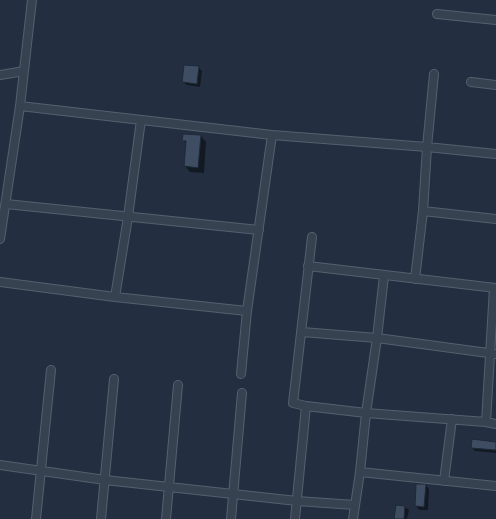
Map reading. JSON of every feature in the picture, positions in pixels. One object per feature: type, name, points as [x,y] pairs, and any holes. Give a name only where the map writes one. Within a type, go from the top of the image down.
[{"type":"street","points":[[0,239],[20,106],[32,0]]},
{"type":"street","points":[[437,14],[496,20]]},
{"type":"street","points":[[0,75],[24,71]]},
{"type":"street","points":[[415,279],[434,74]]},
{"type":"street","points":[[471,82],[496,85]]},
{"type":"street","points":[[20,106],[272,135],[496,154]]},
{"type":"street","points":[[115,297],[128,217],[141,120]]},
{"type":"street","points":[[241,374],[247,311],[272,135]]},
{"type":"street","points":[[6,204],[259,230]]},
{"type":"street","points":[[422,211],[496,219]]},
{"type":"street","points":[[312,237],[293,404],[366,413],[452,419],[496,424]]},
{"type":"street","points":[[308,266],[495,288],[493,353],[486,422]]},
{"type":"street","points":[[353,519],[384,276]]},
{"type":"street","points":[[0,282],[115,297],[247,311]]},
{"type":"street","points":[[302,332],[377,338],[493,353]]},
{"type":"street","points":[[36,519],[51,370]]},
{"type":"street","points":[[101,519],[114,378]]},
{"type":"street","points":[[166,519],[178,385]]},
{"type":"street","points":[[231,519],[242,393]]},
{"type":"street","points":[[295,519],[306,406]]},
{"type":"street","points":[[444,480],[452,419]]},
{"type":"street","points":[[0,465],[105,480],[297,501],[355,505]]},
{"type":"street","points":[[360,472],[496,486]]},
{"type":"building","points":[[184,65],[199,66],[197,84],[182,82]]},
{"type":"building","points":[[183,134],[201,135],[198,168],[184,166],[186,141],[182,141]]},
{"type":"building","points":[[472,439],[496,442],[496,450],[471,448]]},
{"type":"building","points":[[416,484],[426,484],[424,507],[415,506]]},
{"type":"building","points":[[396,505],[405,506],[404,519],[394,519]]}]
